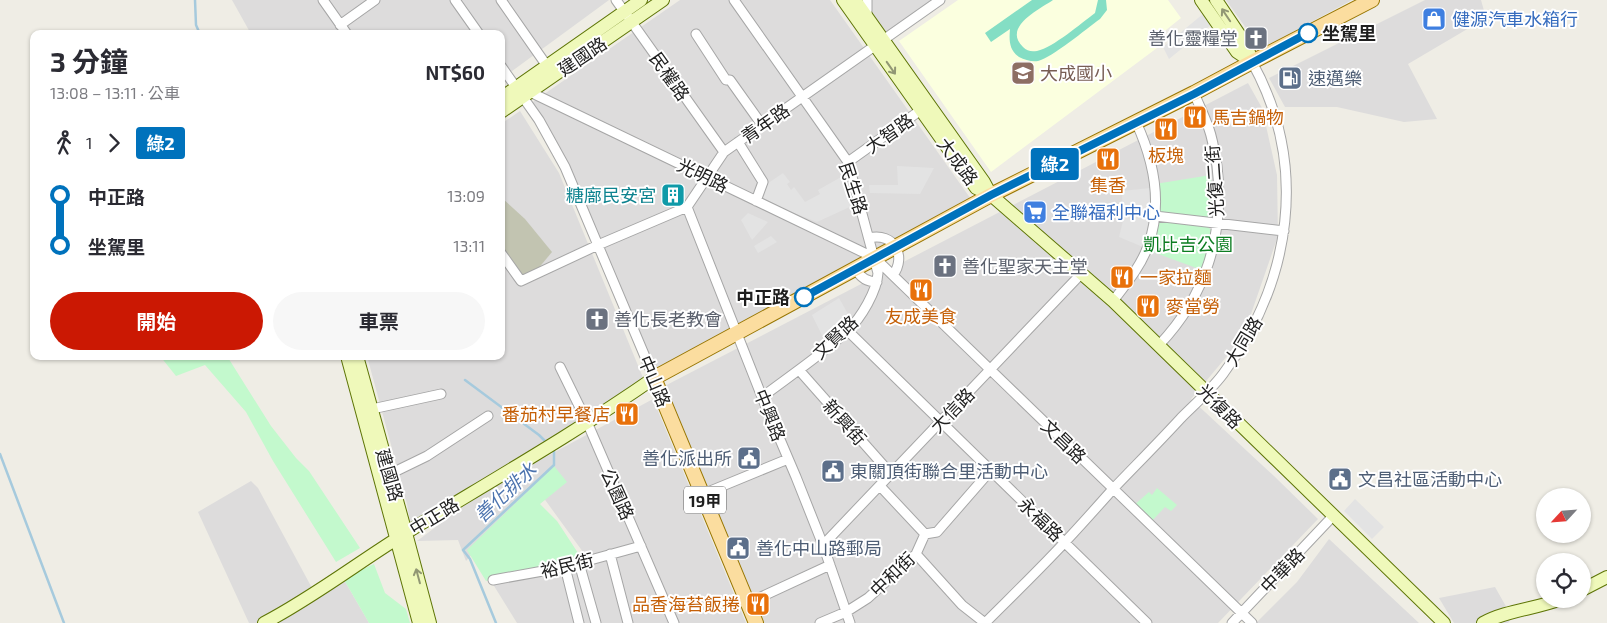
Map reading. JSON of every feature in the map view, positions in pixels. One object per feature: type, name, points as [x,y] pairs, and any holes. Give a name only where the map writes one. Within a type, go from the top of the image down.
[{"type":"main road","name":"中正路","points":[[654,378],[991,195],[1194,94],[1372,0]]},
{"type":"main road","name":"中山路","points":[[654,378],[756,623]]},
{"type":"street","points":[[323,0],[344,30]]},
{"type":"street","points":[[340,25],[375,0]]},
{"type":"street","points":[[455,0],[476,30]]},
{"type":"street","points":[[501,0],[547,66]]},
{"type":"street","name":"民權路","points":[[616,0],[724,152]]},
{"type":"street","name":"建國路","points":[[505,97],[523,92],[628,17],[641,0]]},
{"type":"street","name":"建國路","points":[[505,108],[547,66],[628,17],[663,0]]},
{"type":"street","name":"民生路","points":[[734,0],[848,162],[875,258]]},
{"type":"street","name":"大成路","points":[[843,0],[880,43],[925,107],[984,182],[991,195]]},
{"type":"street","name":"大成路","points":[[854,0],[867,16],[880,43]]},
{"type":"street","points":[[867,0],[867,16]]},
{"type":"street","name":"青年路","points":[[687,207],[724,152],[940,0]]},
{"type":"street","points":[[1201,0],[1237,52],[1252,62]]},
{"type":"street","points":[[1216,0],[1247,46],[1252,62]]},
{"type":"street","points":[[696,34],[726,80],[730,80],[762,125]]},
{"type":"street","name":"大同路","points":[[985,623],[1207,393],[1233,360],[1259,316],[1276,270],[1284,230],[1286,213],[1285,174],[1282,144],[1270,100],[1252,62]]},
{"type":"street","name":"中山路","points":[[505,71],[523,92],[565,167],[654,378]]},
{"type":"street","name":"光明路","points":[[523,92],[707,177],[875,258]]},
{"type":"street","name":"光復二街","points":[[1159,345],[1188,309],[1199,288],[1214,247],[1218,223],[1218,183],[1215,151],[1210,130],[1194,94]]},
{"type":"street","name":"大智路","points":[[848,162],[925,107]]},
{"type":"street","points":[[1113,301],[1142,259],[1148,246],[1155,216],[1155,181],[1152,163],[1136,122]]},
{"type":"street","points":[[738,142],[762,182],[756,201]]},
{"type":"street","name":"光復路","points":[[991,195],[1113,301],[1444,623]]},
{"type":"street","points":[[505,259],[520,281],[687,207]]},
{"type":"street","name":"中興路","points":[[687,207],[830,565],[850,623]]},
{"type":"street","points":[[1155,216],[1284,230]]},
{"type":"street","points":[[870,238],[885,238],[896,247],[900,260],[893,276]]},
{"type":"street","points":[[856,269],[863,278],[870,282],[877,282],[878,273],[875,258]]},
{"type":"street","name":"文昌路","points":[[875,258],[1252,623]]},
{"type":"street","name":"大信路","points":[[822,545],[1081,274]]},
{"type":"street","name":"文賢路","points":[[762,397],[848,331],[858,319],[877,282]]},
{"type":"street","name":"永福路","points":[[848,331],[1147,623]]},
{"type":"street","name":"建國路","points":[[348,360],[430,623]]},
{"type":"street","name":"建國路","points":[[358,360],[390,474],[419,623]]},
{"type":"street","name":"公園路","points":[[560,367],[587,422],[674,623]]},
{"type":"street","name":"新興街","points":[[799,370],[891,474]]},
{"type":"street","name":"中正路","points":[[264,623],[549,446],[654,378]]},
{"type":"street","points":[[372,409],[442,394]]},
{"type":"street","points":[[390,474],[427,456],[488,416]]},
{"type":"street","points":[[703,494],[788,459]]},
{"type":"street","name":"中和街","points":[[820,623],[846,612],[868,598],[916,554],[925,534],[937,532],[991,470]]},
{"type":"street","points":[[880,486],[925,534]]},
{"type":"street","name":"中華路","points":[[1232,623],[1333,516]]},
{"type":"street","name":"裕民街","points":[[493,580],[565,567],[641,546]]},
{"type":"street","points":[[610,554],[628,623]]},
{"type":"street","points":[[916,554],[962,605],[985,623]]},
{"type":"street","points":[[579,563],[596,623]]},
{"type":"street","points":[[748,602],[830,565]]},
{"type":"street","points":[[565,567],[579,623]]},
{"type":"street","points":[[1591,585],[1607,577]]},
{"type":"street","points":[[1483,623],[1496,616],[1536,607]]},
{"type":"shaded area","points":[[232,0],[609,0],[505,76],[505,30],[249,30]]},
{"type":"shaded area","points":[[680,0],[830,0],[973,202],[791,295],[753,321],[654,380],[566,163],[527,106]]},
{"type":"shaded area","points":[[861,0],[936,0],[886,37]]},
{"type":"shaded area","name":"大成國小","points":[[958,0],[1168,0],[1181,18],[1156,38],[1161,45],[991,172],[899,41]]},
{"type":"shaded area","points":[[1226,0],[1352,0],[1261,49]]},
{"type":"shaded area","points":[[1425,0],[1481,0],[1486,18],[1408,64],[1437,119],[1404,122],[1337,107],[1285,107],[1269,78]]},
{"type":"shaded area","points":[[1203,14],[1211,25],[1169,59],[1163,47]]},
{"type":"shaded area","points":[[1248,83],[1262,108],[1277,175],[1278,236],[1243,337],[1191,399],[1318,519],[1218,623],[754,623],[655,391]]},
{"type":"shaded area","points":[[520,111],[559,173],[646,385],[411,527],[407,504],[368,360],[505,360],[505,121]]},
{"type":"shaded area","points":[[897,166],[934,168],[920,194],[870,193],[869,185],[898,185]]},
{"type":"shaded area","points":[[783,173],[790,182],[787,184],[791,190],[794,187],[805,202],[820,194],[818,190],[843,176],[854,205],[817,222],[763,201],[767,184]]},
{"type":"shaded area","points":[[1150,188],[1150,219],[1143,247],[1119,237],[1123,221],[1122,191]]},
{"type":"shaded area","points":[[505,201],[525,219],[552,252],[537,270],[525,280],[505,258]]},
{"type":"shaded area","points":[[748,213],[768,222],[752,240],[741,220]]},
{"type":"shaded area","points":[[771,236],[777,242],[758,253],[754,246]]},
{"type":"shaded area","points":[[839,298],[852,321],[827,345],[812,315]]},
{"type":"shaded area","points":[[653,399],[746,623],[517,623],[491,581],[583,552],[535,486],[466,561],[458,540],[417,541],[488,488]]},
{"type":"shaded area","points":[[251,481],[258,488],[312,588],[343,578],[369,623],[249,623],[198,512]]},
{"type":"shaded area","points":[[1355,499],[1384,527],[1372,539],[1344,511]]},
{"type":"shaded area","points":[[1329,539],[1419,623],[1256,623],[1297,582]]},
{"type":"shaded area","points":[[1495,587],[1512,617],[1508,623],[1454,623],[1439,598]]},
{"type":"green space","points":[[1032,0],[1053,0],[1025,19],[1017,32],[1018,40],[1025,48],[1031,51],[1044,49],[1075,29],[1095,13],[1098,0],[1106,0],[1107,10],[1100,19],[1061,49],[1038,61],[1031,61],[1019,57],[1011,48],[1010,29],[991,42],[985,33]]},
{"type":"green space","points":[[1211,175],[1212,211],[1209,217],[1159,213],[1155,184]]},
{"type":"green space","name":"凱比吉公園","points":[[1160,220],[1207,226],[1212,231],[1202,270],[1150,251]]},
{"type":"green space","points":[[163,360],[230,360],[271,426],[296,458],[309,471],[360,548],[336,562],[273,461],[246,412],[205,365],[176,376]]},
{"type":"green space","points":[[554,466],[567,482],[540,504],[557,521],[580,556],[486,581],[467,550]]},
{"type":"green space","points":[[1157,488],[1177,505],[1171,511],[1165,507],[1150,523],[1133,506],[1149,492],[1152,495]]},
{"type":"green space","points":[[374,564],[385,593],[406,609],[410,623],[369,623],[343,578]]},
{"type":"waterway","name":"善化排水","points":[[195,0],[196,25],[198,30]]},
{"type":"waterway","name":"善化排水","points":[[465,380],[547,443]]},
{"type":"waterway","name":"善化排水","points":[[496,623],[470,559],[463,550],[554,465],[554,451],[552,449]]},
{"type":"waterway","points":[[0,454],[64,623]]},
{"type":"bus line","name":"綠2","points":[[804,297],[991,195],[1194,94],[1308,33]]},
{"type":"place","name":"健源汽車水箱行","points":[[1434,19]]},
{"type":"place","name":"坐駕里","points":[[1308,33]]},
{"type":"place","name":"善化靈糧堂","points":[[1256,38]]},
{"type":"place","name":"大成國小","points":[[1023,73]]},
{"type":"place","name":"速邁樂","points":[[1290,78]]},
{"type":"place","name":"馬吉鍋物","points":[[1195,117]]},
{"type":"place","name":"板塊","points":[[1166,129]]},
{"type":"place","name":"集香","points":[[1108,159]]},
{"type":"place","name":"糖廍民安宮","points":[[673,195]]},
{"type":"place","name":"全聯福利中心","points":[[1035,212]]},
{"type":"place","name":"善化聖家天主堂","points":[[945,266]]},
{"type":"place","name":"一家拉麵","points":[[1122,277]]},
{"type":"place","name":"友成美食","points":[[921,290]]},
{"type":"place","name":"中正路","points":[[804,297]]},
{"type":"place","name":"麥當勞","points":[[1148,306]]},
{"type":"place","name":"善化長老教會","points":[[597,319]]},
{"type":"place","name":"番茄村早餐店","points":[[627,414]]},
{"type":"place","name":"善化派出所","points":[[749,458]]},
{"type":"place","name":"東關頂街聯合里活動中心","points":[[833,471]]},
{"type":"place","name":"文昌社區活動中心","points":[[1340,479]]},
{"type":"place","name":"善化中山路郵局","points":[[738,548]]},
{"type":"place","name":"品香海苔飯捲","points":[[758,604]]}]
